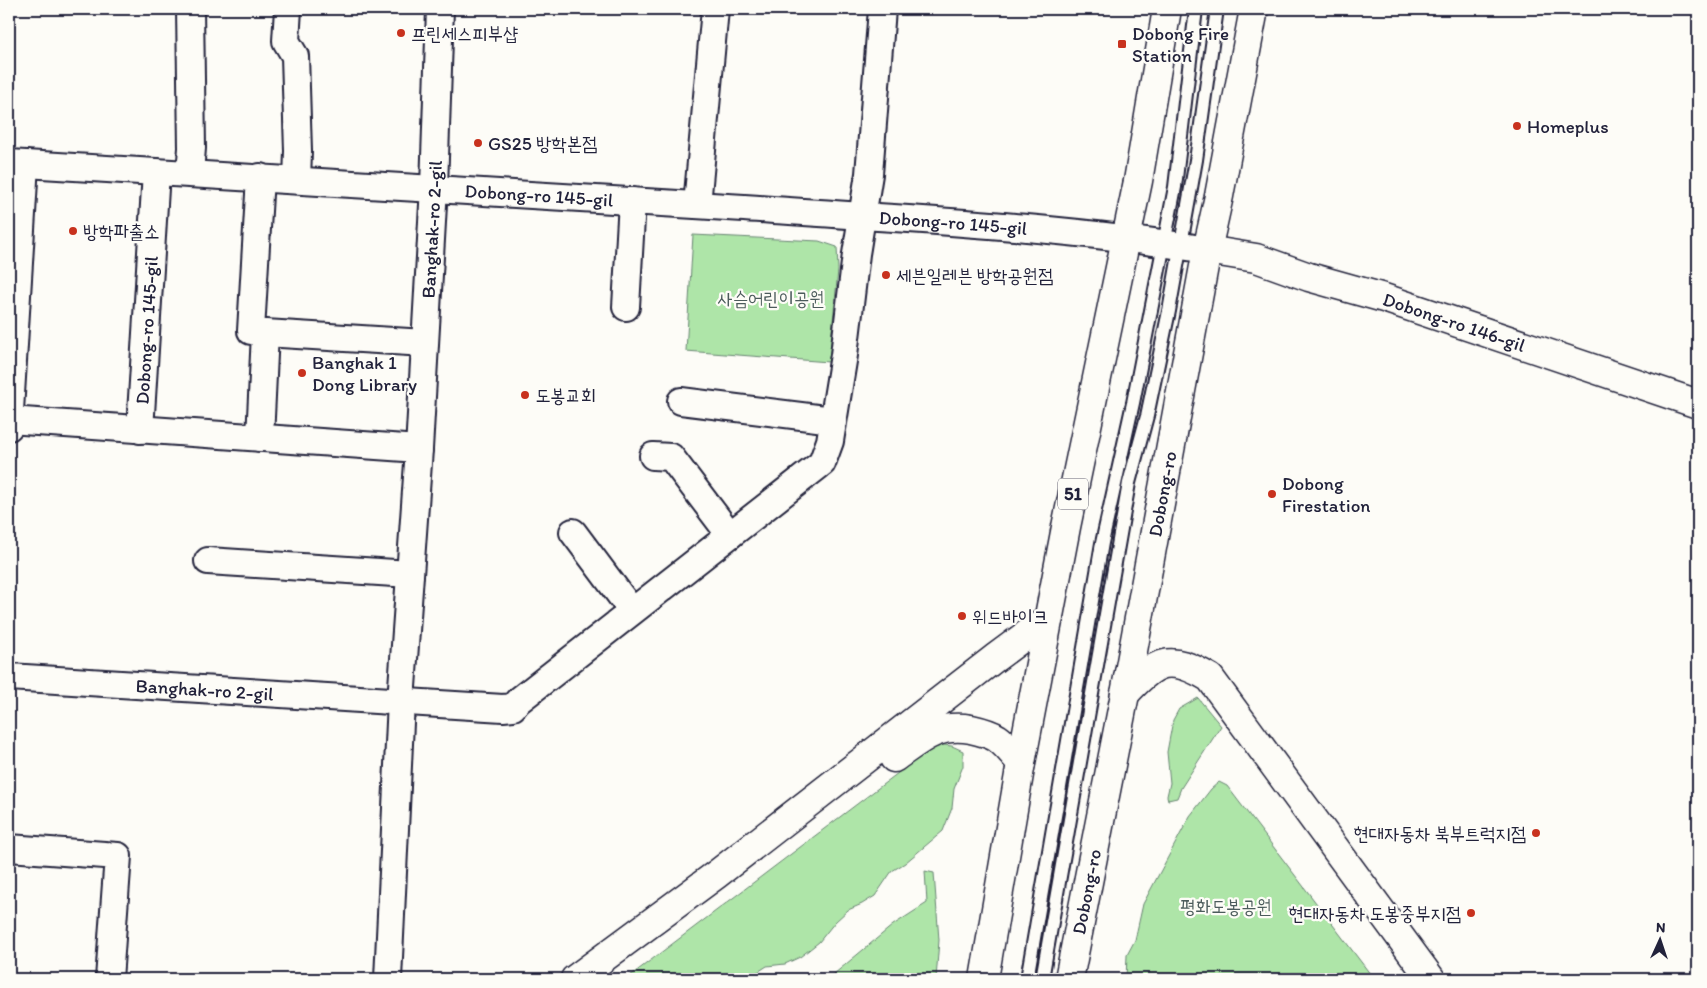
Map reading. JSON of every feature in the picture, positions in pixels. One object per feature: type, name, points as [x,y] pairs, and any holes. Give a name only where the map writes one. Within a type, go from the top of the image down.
[{"type":"main road","name":"51","points":[[984,979],[1066,527],[1138,180],[1167,9]]},
{"type":"main road","name":"Dobong-ro","points":[[1070,979],[1254,9]]},
{"type":"main road","name":"Dobong-ro 146-gil","points":[[1207,250],[1256,258],[1384,298],[1698,404]]},
{"type":"main road","points":[[575,979],[718,874],[995,658],[1050,618]]},
{"type":"main road","points":[[1125,694],[1140,678],[1160,664],[1181,665],[1193,668],[1210,678],[1430,979]]},
{"type":"main road","points":[[605,979],[794,832],[921,739],[945,728],[956,727],[980,731],[996,738],[1022,763]]},
{"type":"main road","points":[[1081,922],[1084,979]]},
{"type":"street","points":[[190,9],[192,148],[190,173]]},
{"type":"street","points":[[288,9],[286,41],[295,56],[297,180]]},
{"type":"street","name":"Banghak-ro 2-gil","points":[[388,979],[401,701],[419,449],[434,188],[440,9]]},
{"type":"street","points":[[697,205],[715,9]]},
{"type":"street","points":[[401,701],[503,708],[513,707],[518,701],[822,462],[828,451],[844,355],[856,254],[870,174],[882,9]]},
{"type":"street","points":[[9,426],[17,164]]},
{"type":"street","name":"Dobong-ro 145-gil","points":[[17,164],[260,177],[862,216],[1086,233],[1207,250]]},
{"type":"street","name":"Dobong-ro 145-gil","points":[[140,430],[156,172]]},
{"type":"street","points":[[260,177],[251,331],[425,342]]},
{"type":"street","name":"Dobong-ro 145-gil","points":[[626,307],[632,201]]},
{"type":"street","points":[[260,438],[265,333]]},
{"type":"street","points":[[682,401],[833,420]]},
{"type":"street","points":[[9,420],[419,449]]},
{"type":"street","points":[[653,456],[671,457],[730,535]]},
{"type":"street","points":[[573,532],[632,611]]},
{"type":"street","points":[[208,561],[410,574]]},
{"type":"street","name":"Banghak-ro 2-gil","points":[[9,677],[401,701]]},
{"type":"street","points":[[9,848],[118,856],[109,979]]},
{"type":"lane","points":[[1042,979],[1129,483],[1169,310],[1179,155],[1196,9]]},
{"type":"lane","points":[[1028,979],[1102,543],[1133,403],[1172,244],[1196,160],[1217,9]]},
{"type":"green space","name":"사슴어린이공원","points":[[693,235],[819,241],[837,247],[838,270],[829,362],[686,351]]},
{"type":"green space","points":[[1198,698],[1221,726],[1181,788],[1177,798],[1168,800],[1170,783],[1167,752],[1173,720],[1179,709]]},
{"type":"green space","points":[[944,745],[963,751],[963,766],[954,789],[952,808],[943,831],[905,863],[892,871],[875,896],[848,910],[835,922],[819,942],[800,957],[785,964],[767,966],[747,979],[626,979],[914,760]]},
{"type":"green space","name":"평화도봉공원","points":[[1219,782],[1227,786],[1374,979],[1126,979],[1127,955],[1135,940],[1143,904],[1190,816],[1211,789]]},
{"type":"green space","points":[[925,871],[934,873],[939,940],[936,979],[828,979],[893,925],[927,903]]},
{"type":"place","name":"프린세스피부샵","points":[[401,33]]},
{"type":"place","name":"Dobong Fire Station","points":[[1122,44]]},
{"type":"place","name":"Homeplus","points":[[1517,126]]},
{"type":"place","name":"GS25 방학본점","points":[[478,143]]},
{"type":"place","name":"방학파출소","points":[[73,231]]},
{"type":"place","name":"세븐일레븐 방학공원점","points":[[886,275]]},
{"type":"place","name":"Banghak 1 Dong Library","points":[[302,373]]},
{"type":"place","name":"도봉교회","points":[[525,395]]},
{"type":"place","name":"Dobong Firestation","points":[[1272,494]]},
{"type":"place","name":"위드바이크","points":[[962,616]]},
{"type":"place","name":"현대자동차 북부트럭지점","points":[[1536,833]]},
{"type":"place","name":"현대자동차 도봉중부지점","points":[[1471,913]]}]
